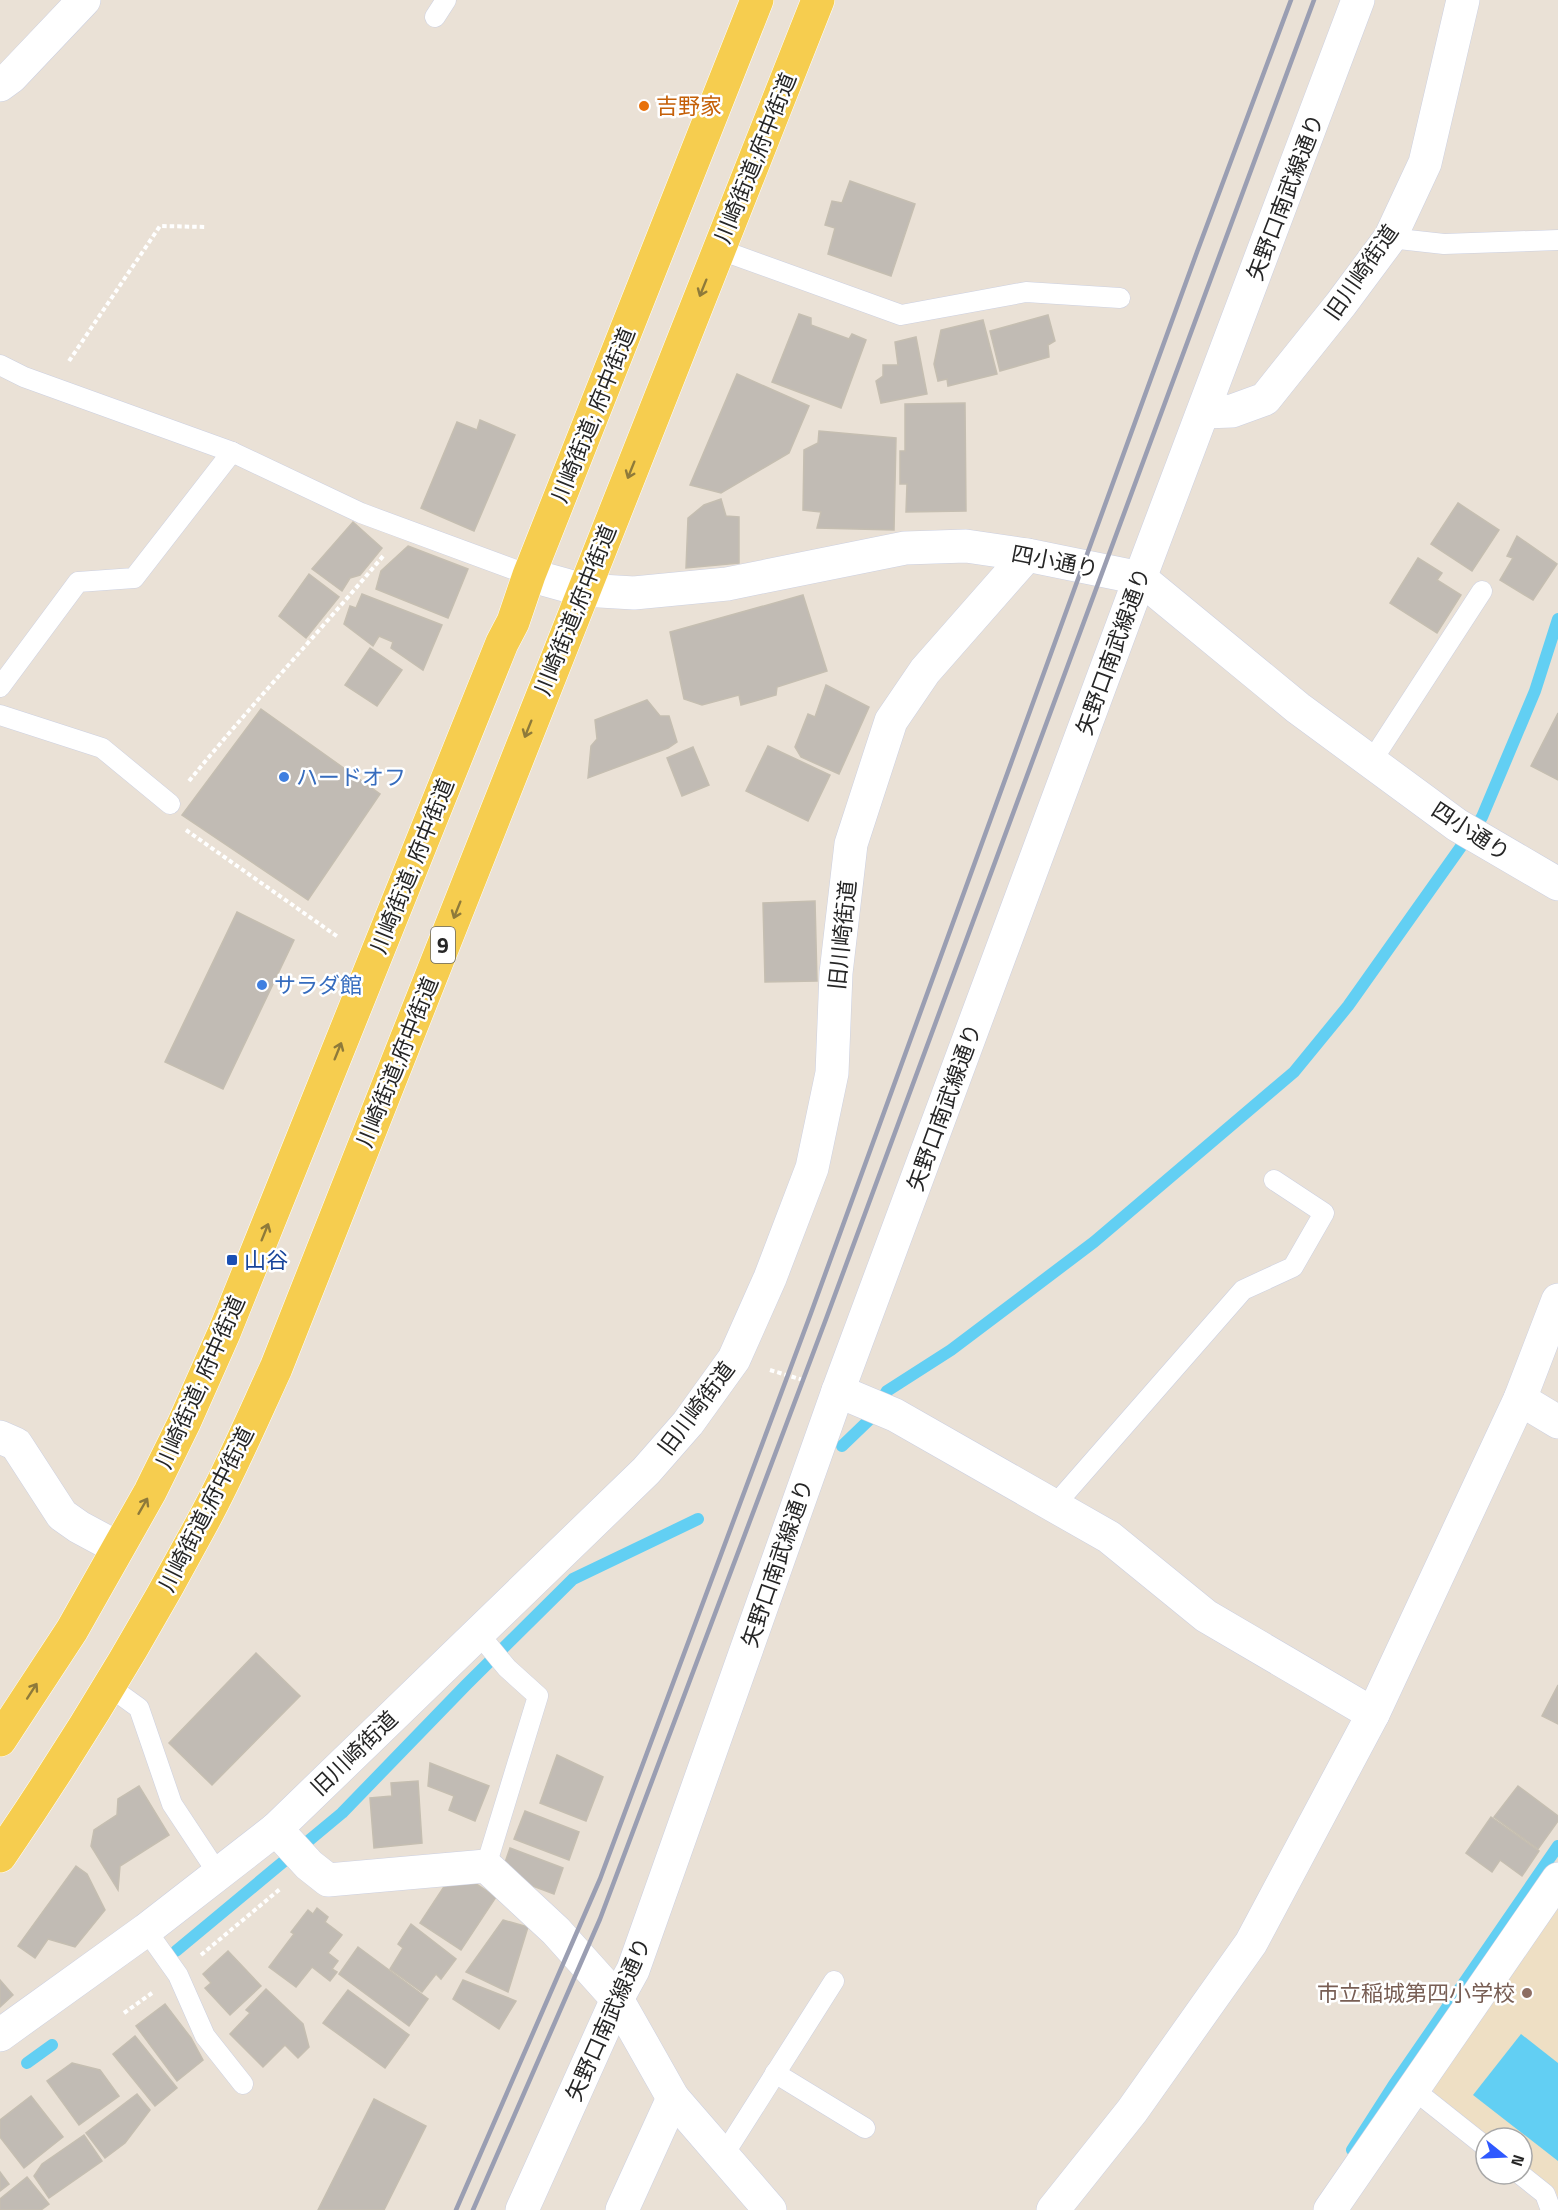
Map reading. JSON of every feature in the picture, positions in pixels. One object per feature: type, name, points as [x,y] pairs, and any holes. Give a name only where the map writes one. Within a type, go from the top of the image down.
[{"type":"main road","name":"川崎街道; 府中街道","points":[[0,1740],[72,1630],[150,1492],[224,1333],[502,643],[513,622],[757,0]]},
{"type":"main road","name":"川崎街道;府中街道","points":[[0,1856],[110,1687],[202,1524],[276,1368],[818,0]]},
{"type":"street","points":[[0,85],[11,77],[84,0]]},
{"type":"street","name":"矢野口南武線通り","points":[[522,2210],[617,1999],[633,1970],[851,1396],[1140,578],[1358,0]]},
{"type":"street","name":"旧川崎街道","points":[[1204,412],[1232,411],[1265,399],[1390,238],[1425,163],[1463,0]]},
{"type":"street","name":"四小通り","points":[[530,575],[583,590],[634,593],[726,584],[905,548],[966,546],[1027,555],[1140,578],[1298,708],[1371,762],[1469,833],[1558,884]]},
{"type":"street","name":"旧川崎街道","points":[[0,2036],[219,1875],[276,1828],[646,1471],[688,1423],[734,1359],[770,1278],[812,1168],[832,1073],[836,973],[851,844],[891,721],[925,671],[1027,555]]},
{"type":"street","points":[[1053,2210],[1132,2111],[1251,1942],[1373,1714],[1520,1399],[1558,1300]]},
{"type":"street","points":[[851,1396],[895,1415],[1109,1538],[1206,1616],[1373,1714]]},
{"type":"street","points":[[1520,1399],[1558,1422]]},
{"type":"street","points":[[0,1437],[16,1444],[62,1515],[118,1548]]},
{"type":"street","points":[[276,1828],[309,1865],[328,1880],[486,1866],[556,1931],[617,1999],[673,2098],[770,2210]]},
{"type":"street","points":[[1330,2210],[1558,1879]]},
{"type":"street","points":[[622,2210],[673,2098]]},
{"type":"lane","points":[[435,17],[446,0]]},
{"type":"lane","points":[[1390,238],[1444,244],[1558,240]]},
{"type":"lane","points":[[718,249],[901,315],[1026,292],[1120,298]]},
{"type":"lane","points":[[0,365],[24,377],[232,452],[361,513],[530,575]]},
{"type":"lane","points":[[0,687],[78,582],[134,578],[232,452]]},
{"type":"lane","points":[[1371,762],[1482,591]]},
{"type":"lane","points":[[0,715],[102,748],[170,804]]},
{"type":"lane","points":[[1054,1506],[1243,1290],[1293,1267],[1324,1213],[1274,1180]]},
{"type":"lane","points":[[478,1633],[507,1668],[538,1696],[486,1866]]},
{"type":"lane","points":[[110,1687],[139,1708],[172,1804],[219,1875]]},
{"type":"lane","points":[[146,1930],[177,1975],[205,2036],[243,2084]]},
{"type":"lane","points":[[723,2156],[834,1981]]},
{"type":"lane","points":[[776,2073],[865,2128]]},
{"type":"lane","points":[[1413,2089],[1474,2137]]},
{"type":"lane","points":[[1534,2185],[1545,2194],[1551,2210]]},
{"type":"path","points":[[52,387],[160,226],[207,227]]},
{"type":"path","points":[[338,936],[163,814],[242,717],[406,529]]},
{"type":"path","points":[[734,1359],[851,1396]]},
{"type":"path","points":[[124,2013],[177,1975],[309,1865]]},
{"type":"shaded area","name":"市立稲城第四小学校","points":[[1558,1901],[1558,2197],[1555,2189],[1534,2173],[1534,2126],[1474,2128],[1436,2099],[1433,2086]]},
{"type":"water","points":[[1521,2034],[1558,2063],[1558,2161],[1534,2142],[1534,2126],[1513,2126],[1473,2095]]},
{"type":"building","points":[[850,181],[915,204],[891,276],[828,254],[835,228],[825,225],[832,201],[842,203]]},
{"type":"building","points":[[799,314],[811,318],[811,325],[849,339],[852,334],[866,340],[841,408],[772,382]]},
{"type":"building","points":[[1048,315],[1055,341],[1048,345],[1049,357],[1000,371],[990,331]]},
{"type":"building","points":[[983,320],[997,374],[948,386],[947,379],[938,381],[934,364],[941,330]]},
{"type":"building","points":[[916,337],[927,394],[881,403],[876,381],[883,376],[883,365],[898,365],[895,342]]},
{"type":"building","points":[[737,374],[809,406],[789,453],[721,493],[690,485]]},
{"type":"building","points":[[965,403],[966,511],[906,512],[907,484],[900,484],[900,451],[905,451],[905,404]]},
{"type":"building","points":[[480,420],[515,435],[474,531],[421,508],[457,422],[477,430]]},
{"type":"building","points":[[819,431],[896,438],[894,530],[817,528],[821,512],[803,510],[804,450],[818,443]]},
{"type":"building","points":[[721,499],[726,516],[739,517],[739,563],[686,568],[688,518],[704,505]]},
{"type":"building","points":[[1458,503],[1499,530],[1472,571],[1431,544]]},
{"type":"building","points":[[353,522],[382,548],[360,575],[350,578],[342,591],[312,569]]},
{"type":"building","points":[[1517,536],[1557,564],[1533,600],[1500,580],[1513,558],[1507,556]]},
{"type":"building","points":[[408,546],[468,569],[448,618],[376,589],[381,571]]},
{"type":"building","points":[[1418,558],[1442,573],[1437,580],[1461,595],[1437,633],[1390,603]]},
{"type":"building","points":[[309,574],[339,597],[306,638],[279,616]]},
{"type":"building","points":[[362,594],[442,625],[423,670],[391,648],[393,642],[379,636],[373,646],[344,624],[350,606],[356,608]]},
{"type":"building","points":[[803,595],[827,671],[777,687],[776,695],[741,705],[739,695],[702,705],[684,699],[670,632]]},
{"type":"building","points":[[370,648],[402,670],[377,706],[345,685]]},
{"type":"building","points":[[826,685],[869,707],[839,774],[801,757],[795,747],[808,714],[815,717]]},
{"type":"building","points":[[647,700],[660,716],[669,716],[677,742],[668,748],[588,778],[591,746],[597,739],[595,720]]},
{"type":"building","points":[[261,709],[380,794],[308,900],[182,815]]},
{"type":"building","points":[[1558,713],[1558,780],[1531,766]]},
{"type":"building","points":[[768,746],[830,775],[808,821],[746,791]]},
{"type":"building","points":[[693,747],[709,785],[682,796],[667,758]]},
{"type":"building","points":[[815,901],[817,981],[765,982],[763,903]]},
{"type":"building","points":[[237,912],[294,940],[223,1089],[165,1062]]},
{"type":"building","points":[[256,1653],[300,1696],[212,1785],[169,1743]]},
{"type":"building","points":[[1558,1685],[1558,1724],[1542,1716]]},
{"type":"building","points":[[557,1755],[603,1777],[586,1821],[540,1803]]},
{"type":"building","points":[[430,1763],[489,1786],[475,1821],[449,1810],[454,1796],[428,1786]]},
{"type":"building","points":[[418,1781],[422,1843],[374,1848],[370,1798],[392,1796],[391,1783]]},
{"type":"building","points":[[139,1786],[169,1835],[120,1866],[118,1890],[91,1846],[94,1830],[117,1815],[118,1799]]},
{"type":"building","points":[[1518,1786],[1558,1816],[1558,1821],[1538,1849],[1494,1817]]},
{"type":"building","points":[[525,1811],[579,1832],[569,1860],[514,1839]]},
{"type":"building","points":[[1491,1817],[1539,1851],[1522,1876],[1500,1860],[1492,1872],[1466,1853]]},
{"type":"building","points":[[510,1848],[563,1868],[554,1894],[501,1874]]},
{"type":"building","points":[[76,1866],[87,1874],[105,1910],[75,1947],[48,1939],[35,1958],[18,1946]]},
{"type":"building","points":[[455,1870],[496,1897],[461,1950],[420,1923]]},
{"type":"building","points":[[317,1908],[328,1917],[325,1922],[342,1935],[328,1953],[338,1961],[332,1969],[337,1972],[330,1981],[312,1967],[296,1987],[269,1967],[294,1934],[291,1932],[308,1910],[313,1914]]},
{"type":"building","points":[[503,1920],[528,1927],[508,1992],[466,1972]]},
{"type":"building","points":[[411,1924],[456,1959],[441,1979],[436,1974],[422,1992],[390,1969],[403,1948],[398,1944]]},
{"type":"building","points":[[358,1947],[428,1999],[409,2026],[339,1974]]},
{"type":"building","points":[[228,1951],[261,1986],[230,2015],[205,1988],[211,1983],[203,1974]]},
{"type":"building","points":[[0,1980],[13,1995],[0,2007]]},
{"type":"building","points":[[463,1980],[516,2001],[499,2029],[453,1999]]},
{"type":"building","points":[[266,1989],[303,2024],[309,2047],[298,2058],[285,2045],[263,2067],[230,2034],[250,2013],[246,2010]]},
{"type":"building","points":[[348,1990],[409,2035],[385,2068],[323,2023]]},
{"type":"building","points":[[165,2004],[191,2038],[203,2060],[177,2081],[136,2026]]},
{"type":"building","points":[[135,2036],[177,2088],[155,2106],[113,2054]]},
{"type":"building","points":[[72,2063],[100,2070],[119,2096],[79,2125],[47,2081]]},
{"type":"building","points":[[137,2094],[150,2110],[125,2143],[105,2158],[86,2133]]},
{"type":"building","points":[[31,2096],[63,2137],[24,2168],[0,2137],[0,2120]]},
{"type":"building","points":[[374,2099],[426,2126],[384,2210],[318,2210]]},
{"type":"building","points":[[84,2135],[102,2161],[49,2198],[34,2176],[42,2164]]},
{"type":"building","points":[[0,2172],[9,2184],[0,2191]]},
{"type":"building","points":[[27,2177],[49,2204],[41,2210],[0,2210],[0,2199]]},
{"type":"waterway","points":[[842,1446],[869,1420],[887,1391],[951,1350],[1094,1242],[1294,1072],[1348,1006],[1482,817],[1535,691],[1558,619]]},
{"type":"waterway","points":[[176,1951],[342,1813],[573,1579],[698,1519]]},
{"type":"waterway","points":[[1352,2150],[1393,2086],[1558,1846]]},
{"type":"waterway","points":[[27,2063],[52,2045]]},
{"type":"railway","points":[[456,2210],[600,1879],[811,1313],[1291,0]]},
{"type":"railway","points":[[473,2210],[600,1919],[826,1319],[1314,0]]},
{"type":"place","name":"吉野家","points":[[644,106]]},
{"type":"place","name":"ハードオフ","points":[[284,777]]},
{"type":"place","name":"サラダ館","points":[[262,985]]},
{"type":"place","name":"山谷","points":[[232,1260]]},
{"type":"place","name":"市立稲城第四小学校","points":[[1527,1993]]}]
